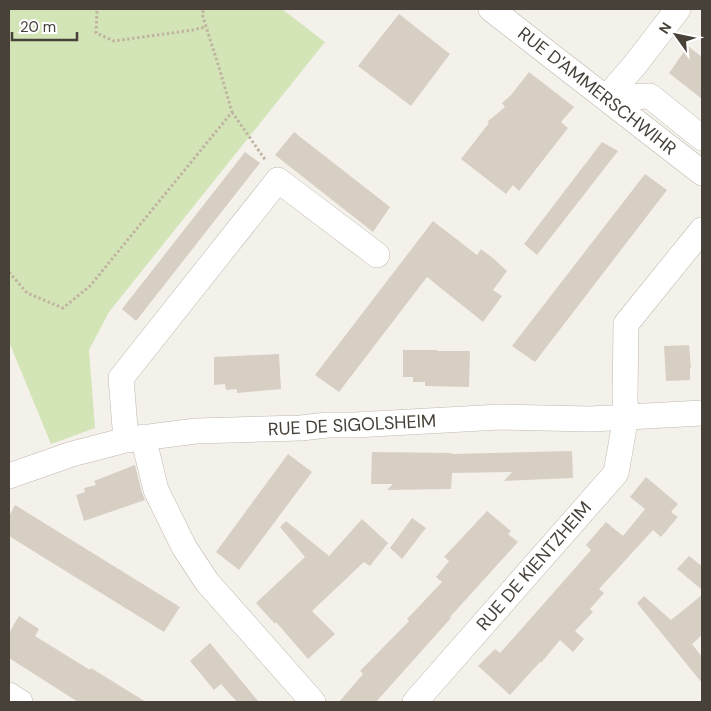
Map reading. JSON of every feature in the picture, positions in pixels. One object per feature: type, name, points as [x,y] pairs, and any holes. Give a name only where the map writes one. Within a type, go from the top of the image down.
[{"type":"street","name":"RUE D'AMMERSCHWIHR","points":[[491,9],[702,173]]},
{"type":"street","points":[[606,98],[634,66],[678,9]]},
{"type":"street","points":[[606,98],[650,96],[702,138]]},
{"type":"street","points":[[313,702],[207,582],[184,547],[156,490],[134,438],[121,378],[278,180],[377,255]]},
{"type":"street","points":[[626,417],[626,324],[702,230]]},
{"type":"street","name":"RUE DE SIGOLSHEIM","points":[[9,476],[72,454],[134,438],[196,431],[301,428],[327,425],[500,417],[591,419],[702,414]]},
{"type":"street","name":"RUE DE KIENTZHEIM","points":[[415,702],[616,473],[626,417]]},
{"type":"street","points":[[9,695],[20,702]]},
{"type":"path","points":[[204,9],[202,14],[232,112],[278,180]]},
{"type":"path","points":[[97,11],[96,33],[114,41],[193,30],[206,26]]},
{"type":"path","points":[[9,272],[27,293],[63,308],[90,286],[232,112]]},
{"type":"green space","points":[[9,9],[282,9],[325,42],[109,312],[89,350],[95,428],[51,444],[9,342]]},
{"type":"building","points":[[399,14],[450,54],[411,106],[358,66]]},
{"type":"building","points":[[688,46],[702,57],[702,99],[669,73]]},
{"type":"building","points":[[529,72],[574,107],[561,122],[568,128],[519,191],[513,185],[506,194],[461,159],[489,123],[487,122],[505,107],[502,103],[511,95]]},
{"type":"building","points":[[294,132],[390,207],[373,232],[275,155]]},
{"type":"building","points":[[602,142],[618,151],[537,255],[524,244]]},
{"type":"building","points":[[245,152],[260,163],[136,321],[122,309]]},
{"type":"building","points":[[645,174],[667,190],[535,362],[512,346]]},
{"type":"building","points":[[433,221],[477,255],[481,249],[507,271],[493,290],[502,296],[483,322],[427,277],[339,392],[315,375]]},
{"type":"building","points":[[689,345],[690,380],[666,381],[664,346]]},
{"type":"building","points":[[403,350],[470,351],[469,387],[425,386],[425,382],[413,382],[413,377],[403,377]]},
{"type":"building","points":[[279,354],[281,389],[237,393],[237,389],[226,390],[225,384],[214,385],[214,357]]},
{"type":"building","points":[[572,451],[573,478],[504,481],[512,472],[452,473],[451,489],[387,490],[393,484],[371,484],[372,452],[452,454]]},
{"type":"building","points":[[288,454],[312,472],[239,570],[216,552]]},
{"type":"building","points":[[135,465],[145,500],[84,521],[76,495],[85,492],[84,488],[96,485],[94,481]]},
{"type":"building","points":[[646,477],[678,504],[671,512],[678,517],[661,537],[653,530],[599,589],[604,593],[590,609],[593,612],[575,631],[584,639],[573,652],[560,640],[510,695],[478,666],[495,649],[500,653],[524,626],[591,550],[586,545],[606,522],[623,536],[645,509],[630,497]]},
{"type":"building","points":[[15,505],[180,607],[164,632],[9,536],[9,516]]},
{"type":"building","points":[[487,511],[511,531],[508,534],[518,542],[376,702],[339,702],[363,674],[360,671],[409,621],[407,619],[442,582],[436,577],[449,561],[444,557]]},
{"type":"building","points":[[412,518],[426,528],[402,559],[390,548]]},
{"type":"building","points":[[362,519],[388,543],[370,566],[364,562],[312,611],[335,634],[308,659],[276,622],[275,624],[256,603],[305,557],[280,527],[286,521],[329,556]]},
{"type":"building","points":[[689,556],[702,566],[702,590],[677,569]]},
{"type":"building","points":[[702,595],[702,635],[692,644],[702,657],[702,683],[637,603],[644,596],[671,620]]},
{"type":"building","points":[[19,616],[39,629],[35,636],[146,702],[78,702],[9,658],[9,633]]},
{"type":"building","points":[[210,643],[259,702],[237,702],[221,684],[214,690],[190,661]]}]
